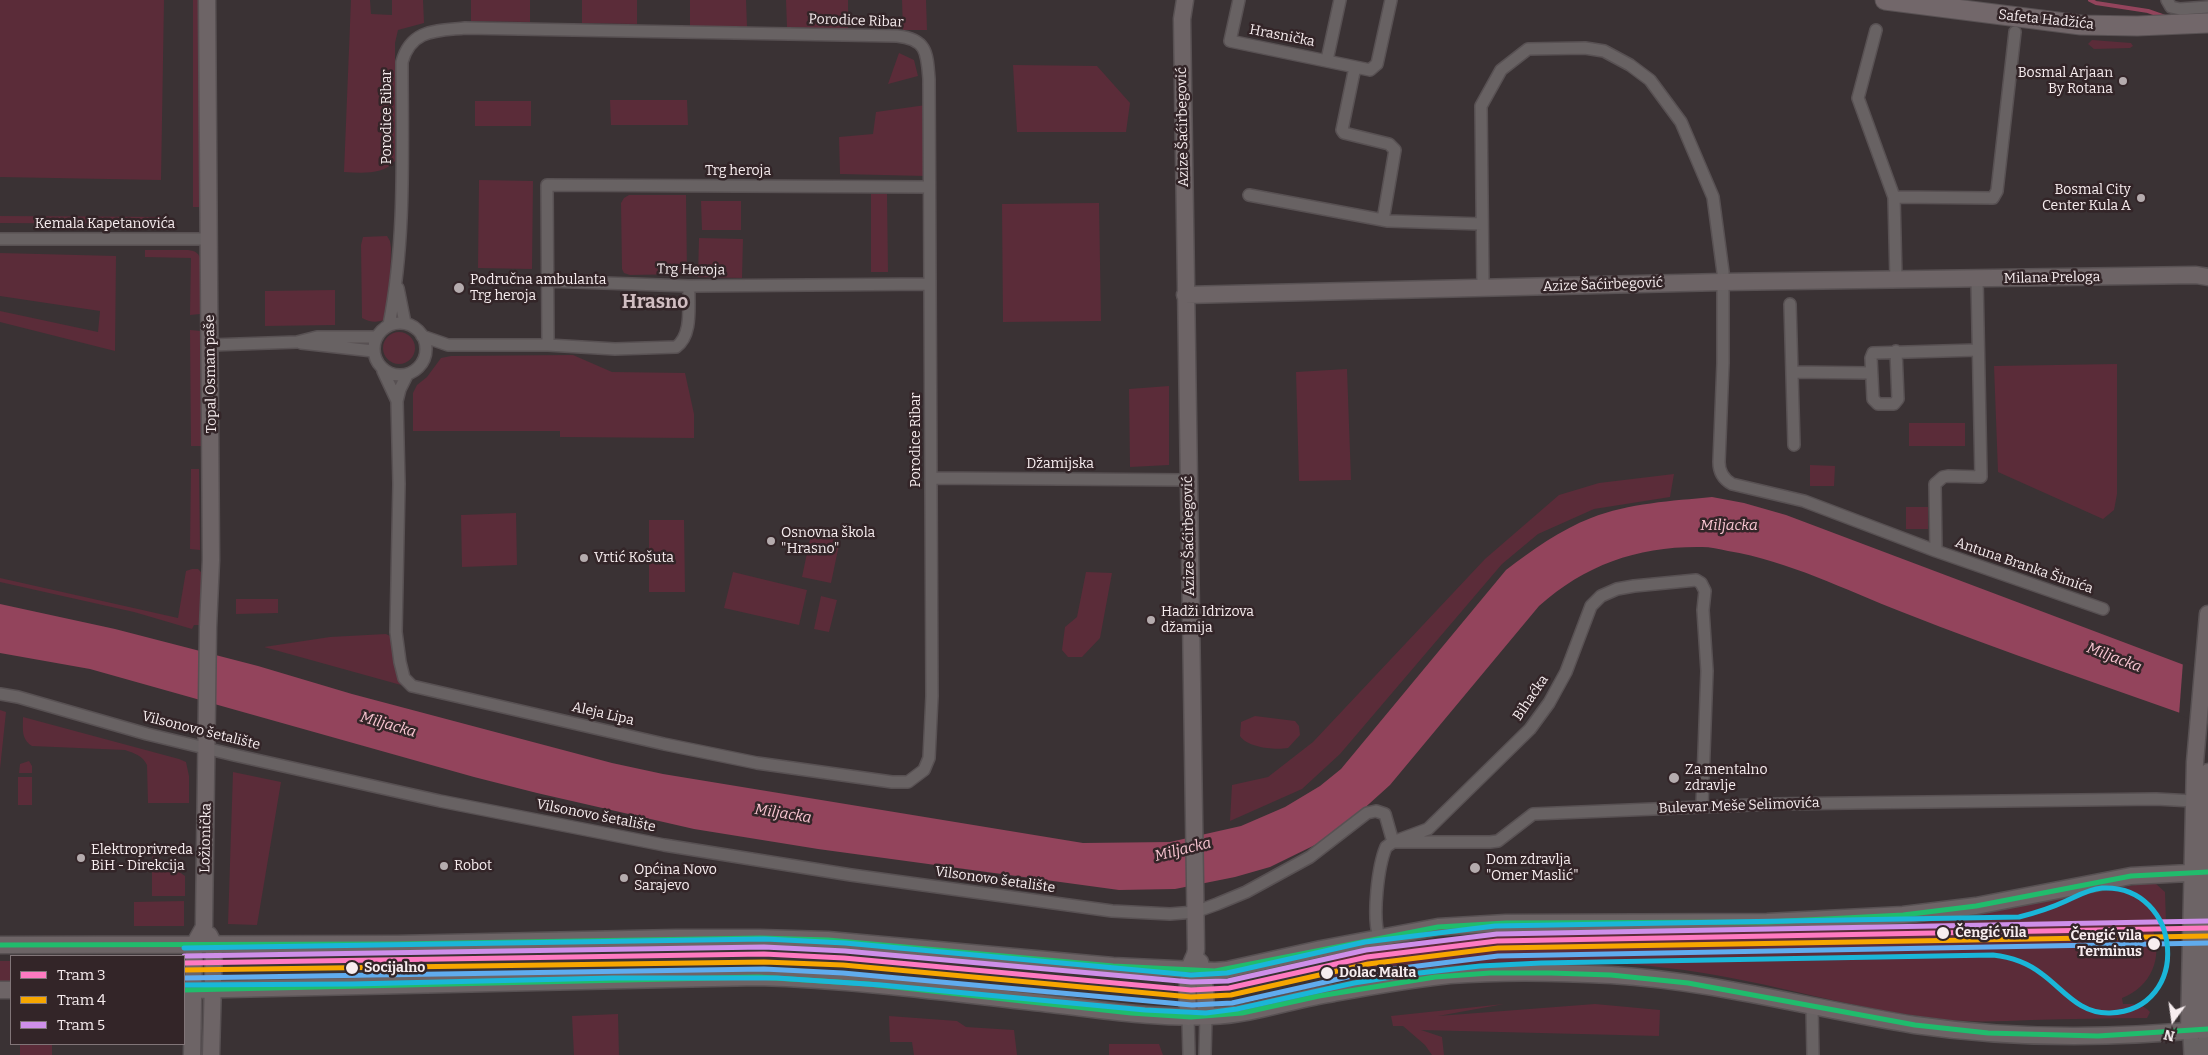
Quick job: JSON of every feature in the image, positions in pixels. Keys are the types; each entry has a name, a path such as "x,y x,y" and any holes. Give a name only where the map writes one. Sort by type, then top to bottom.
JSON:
{"main road":[{"name":"Topal Osman paše","path":"206,748 211,552 211,344 207,0"},
{"name":"Azize Šaćirbegović","path":"1179,0 1182,19 1196,967 1206,1016"},
{"name":"Azize Šaćirbegović","path":"1182,19 1185,0"},
{"name":"Safeta Hadžića","path":"1885,0 2081,25 2127,27 2208,23"},
{"name":"Milana Preloga","path":"1722,282 2196,275 2208,277"},
{"name":"Azize Šaćirbegović","path":"1185,295 1722,282"},
{"path":"2201,872 2193,801 2203,652 2208,614"},
{"name":"Ložionička","path":"206,748 204,927 214,945"},
{"path":"189,990 677,978 826,979 897,985 1113,1011 1188,1017 1236,1013 1326,994 1417,979 1486,973 1566,973 1651,978 1725,989 1915,1025 1991,1034 2136,1035 2200,1030 2201,872 2208,772"},
{"path":"0,945 214,945 770,938 828,940 1113,966 1196,967 1228,970 1379,937 1438,927 1472,924 1766,922 1903,915 1976,906 2131,876 2201,872"},
{"name":"Ložionička","path":"194,944 204,927"},
{"path":"192,1055 189,990 194,944"},
{"path":"211,1055 214,945"},
{"name":"Azize Šaćirbegović","path":"1188,1017 1187,990 1196,967"}],"street":[{"name":"Hrasnička","path":"1239,0 1230,42 1328,60 1370,70 1377,64 1391,0"},
{"name":"Hrasnička","path":"1328,60 1340,0"},
{"path":"2167,0 2170,7 2208,7"},
{"name":"Porodice Ribar","path":"389,325 397,279 402,185 402,62 404,52 414,39 424,34 465,28 911,37 920,42 928,56 932,696 929,758 924,770 916,776"},
{"path":"1876,30 1858,91 1859,105 1894,198 1896,279"},
{"path":"1894,198 1993,198 1997,191 2015,32"},
{"path":"1483,288 1481,106 1501,70 1528,49 1585,48 1604,50 1630,65 1650,80 1681,122 1713,197 1722,282"},
{"path":"1355,67 1342,130 1344,133 1389,144 1395,150 1383,220"},
{"name":"Trg heroja","path":"547,281 547,185 929,187"},
{"path":"1249,195 1383,220 1482,224"},
{"name":"Kemala Kapetanovića","path":"0,239 209,240"},
{"name":"Porodice Ribar","path":"397,279 405,323"},
{"name":"Antuna Branka Šimića","path":"1936,551 1935,484 1943,477 1948,476 1981,477 1977,279"},
{"path":"547,281 548,345"},
{"name":"Trg Heroja","path":"547,281 690,286 930,284"},
{"name":"Antuna Branka Šimića","path":"1722,282 1723,363 1719,462 1722,476 1732,484 1804,501 1936,551 2104,609"},
{"path":"426,352 448,345 548,345 615,349 676,347 683,342 687,332 690,286"},
{"path":"1790,304 1794,445"},
{"path":"397,401 400,389 407,375 418,368 426,352 422,336 417,329 405,323 389,325 376,337 373,351 377,364 383,370 393,375 407,375"},
{"path":"422,336 448,345"},
{"path":"297,342 316,338 376,337"},
{"path":"211,344 297,342 373,351"},
{"path":"1896,351 1896,402 1878,404 1875,402 1871,373 1873,353 1896,351 1978,350"},
{"path":"383,370 397,401"},
{"path":"1792,372 1871,373"},
{"name":"Aleja Lipa","path":"397,401 399,484 396,632 404,678 412,686 664,744 758,763 892,782 908,782 916,776"},
{"name":"Džamijska","path":"931,478 1188,480"},
{"name":"Bihaćka","path":"1393,842 1428,829 1530,729 1549,703 1566,672 1591,606 1601,596 1617,589 1634,586 1696,580 1702,583 1706,591 1703,610 1707,671 1702,806"},
{"name":"Vilsonovo šetalište","path":"0,694 206,748 369,785 664,845 851,875 1112,911 1170,914 1195,912"},
{"name":"Bulevar Meše Selimovića","path":"1393,842 1498,841 1533,814 1702,806 2163,799 2193,801"},
{"path":"1195,912 1246,892 1310,857 1367,813 1376,811 1385,814 1393,842 1386,847 1384,853 1377,897 1377,930 1379,937"},
{"path":"1812,1006 1813,1055"},
{"path":"1206,1016 1206,1055"},
{"path":"1188,1017 1189,1055"},
{"path":"2190,1055 2200,1030"},
{"path":"2200,1030 2200,1055"},
{"path":"2200,1030 2205,1055"}],"shaded area":[{"path":"0,0 164,0 161,180 0,177"},
{"path":"193,0 205,0 203,207 193,207"},
{"path":"351,0 370,0 371,14 392,15 392,0 423,0 424,23 398,30 395,43 395,161 384,169 372,172 344,172"},
{"path":"471,0 530,0 530,22 471,21"},
{"path":"582,0 637,0 637,24 582,23"},
{"path":"690,0 746,0 747,27 690,26"},
{"path":"786,0 848,0 848,29 787,27"},
{"path":"902,0 926,0 927,30 903,30"},
{"path":"2092,40 2131,43 2133,46 2130,48 2094,49 2088,44"},
{"path":"899,53 914,60 918,76 888,84"},
{"path":"1013,65 1097,66 1130,103 1126,132 1017,132"},
{"path":"610,100 687,100 688,125 611,125"},
{"path":"475,101 531,101 531,126 475,126"},
{"path":"926,105 926,176 840,174 839,137 873,134 876,112"},
{"path":"479,180 533,181 532,269 478,268"},
{"path":"871,194 887,194 888,272 871,272"},
{"path":"629,195 686,195 687,274 630,275 624,273 622,269 621,203"},
{"path":"701,201 741,201 741,230 702,230"},
{"path":"1099,203 1101,321 1003,322 1002,204"},
{"path":"0,216 167,217 167,224 0,223"},
{"path":"387,236 391,248 389,317 376,322 369,321 362,318 361,245 363,237"},
{"path":"699,238 743,239 742,278 698,277"},
{"path":"145,250 188,250 198,254 201,261 200,314 190,315 191,258 145,257"},
{"path":"0,253 116,256 115,351 0,322 0,311 98,332 100,311 0,296"},
{"path":"335,290 335,325 265,326 265,291"},
{"path":"190,330 201,331 202,446 191,446"},
{"path":"399,332 405,333 410,337 414,342 414,354 410,359 405,363 399,364 393,363 388,359 384,354 383,348 384,342 388,337 393,333"},
{"path":"573,355 612,372 685,373 694,414 694,438 560,437 560,431 413,431 413,393 417,385 427,377 441,358 451,356"},
{"path":"2117,364 2117,494 2114,510 2103,519 1998,472 1994,366"},
{"path":"1347,369 1351,480 1299,481 1296,372"},
{"path":"1169,386 1169,465 1130,467 1129,389"},
{"path":"1909,423 1965,423 1965,446 1909,446"},
{"path":"1810,465 1835,466 1834,486 1810,486"},
{"path":"191,469 199,469 200,550 190,549"},
{"path":"1674,474 1670,497 1594,509 1538,534 1502,564 1340,754 1302,789 1230,821 1232,785 1268,777 1313,742 1485,559 1559,495 1599,483"},
{"path":"1906,507 1928,507 1928,529 1906,529"},
{"path":"516,513 517,565 462,567 461,515"},
{"path":"649,520 684,520 685,592 649,592"},
{"path":"811,534 840,540 831,583 802,577"},
{"path":"198,569 203,574 204,625 194,625 192,629 134,612 0,582 0,578 178,618 186,571"},
{"path":"733,572 807,590 799,625 724,608"},
{"path":"1086,572 1112,573 1100,638 1082,657 1068,657 1062,650 1065,627 1077,617"},
{"path":"821,596 837,600 829,632 814,629"},
{"path":"236,599 278,599 278,613 236,614"},
{"path":"386,634 392,637 396,672 401,685 264,647 330,637"},
{"path":"0,710 6,712 0,769"},
{"path":"1255,716 1295,721 1299,726 1300,735 1288,748 1276,749 1255,746 1240,736 1241,722"},
{"path":"23,717 186,762 189,776 189,803 148,803 147,765 141,757 128,751 32,746 24,737"},
{"path":"29,761 32,766 32,773 19,773 20,764"},
{"path":"233,772 281,782 257,925 228,924"},
{"path":"18,777 32,777 32,805 18,805"},
{"path":"152,853 185,876 185,896 152,896"},
{"path":"2146,883 2155,883 2165,892 2166,923 2152,928 2156,950 2152,970 2147,979 2132,993 2122,998 2123,1004 2137,1005 2147,1009 2150,1012 2147,1018 1953,1020 1910,1015 1845,1003 1716,975 1640,965 1597,962 1553,961 1466,964 1336,982 1332,959 1428,939 1486,934 1808,929 1922,923"},
{"path":"184,901 184,926 134,926 134,902"},
{"path":"0,961 10,961 10,985 0,985"},
{"path":"1504,1004 1438,1016 1595,1004 1660,1010 1659,1036 1421,1030 1442,1037 1444,1055 1432,1055 1425,1045 1403,1026 1393,1026 1391,1016"},
{"path":"618,1014 619,1055 574,1055 572,1016"},
{"path":"889,1016 957,1021 966,1027 1014,1030 1017,1055 914,1055 912,1042 890,1042"},
{"path":"1109,1044 1159,1044 1163,1055 1109,1055"},
{"path":"20,1045 52,1045 52,1055 20,1055"}],"water":[{"name":"Miljacka","path":"1712,497 1744,503 1786,515 2208,674 2208,723 1978,641 1773,562 1708,547 1657,550 1615,560 1595,569 1575,579 1539,606 1390,785 1339,831 1270,867 1235,877 1175,889 1119,890 818,849 694,829 474,777 90,669 0,653 0,604 115,629 258,666 352,694 612,763 663,774 1083,843 1170,842 1241,826 1285,807 1320,786 1341,769 1506,570 1547,541 1568,528 1620,509 1651,503"}],"pier":[{"path":"2183,662 2208,671 2208,725 2179,715"}],"waterway":[{"path":"2090,0 2096,3 2148,11 2165,17"}],"tram line":[{"name":"5","path":"185,956 764,947 845,951 1191,982 1228,981 1366,950 1497,934 2208,921"},
{"name":"3","path":"185,963 764,954 844,958 1191,990 1229,988 1367,957 1497,941 2208,928"},
{"name":"4","path":"185,970 764,962 843,965 1191,997 1231,995 1368,964 1498,948 2208,936"}],"transit line":[{"path":"0,945 397,944 760,938 828,940 1113,966 1215,971 1438,927 1506,923 1767,922 1903,915 1976,906 2131,876 2208,872"},
{"path":"184,948 765,939 845,943 1191,975 1227,973 1365,942 1495,926 2019,917 2060,904 2088,891 2102,888 2129,892 2149,905 2162,925 2168,948 2165,971 2155,992 2137,1007 2110,1013 2089,1010 2073,1000 2037,970 2013,959 1993,955 1541,963 1480,966 1354,983 1237,1009 1206,1013 1145,1010 881,985 777,978 613,978 352,984 185,985"},
{"path":"185,978 764,969 843,973 1192,1005 1232,1003 1370,972 1498,956 2208,943"},
{"path":"185,990 758,977 868,984 1131,1013 1191,1017 1242,1013 1319,996 1435,977 1490,973 1551,973 1611,975 1688,983 1915,1025 1988,1033 2098,1036 2208,1029"}],"place":[{"name":"Bosmal Arjaan By Rotana","path":"2123,81"},
{"name":"Bosmal City Center Kula A","path":"2141,198"},
{"name":"Područna ambulanta Trg heroja","path":"459,288"},
{"name":"Osnovna škola \"Hrasno\"","path":"771,541"},
{"name":"Vrtić Košuta","path":"584,558"},
{"name":"Hadži Idrizova džamija","path":"1151,620"},
{"name":"Za mentalno zdravlje","path":"1674,778"},
{"name":"Elektroprivreda BiH - Direkcija","path":"81,858"},
{"name":"Robot","path":"444,866"},
{"name":"Dom zdravlja \"Omer Maslić\"","path":"1475,868"},
{"name":"Općina Novo Sarajevo","path":"624,878"},
{"name":"Čengić vila","path":"1943,933"},
{"name":"Čengić vila Terminus","path":"2154,944"},
{"name":"Socijalno","path":"352,968"},
{"name":"Dolac Malta","path":"1327,973"}],"district":[{"name":"Hrasno","path":"655,303"}]}
